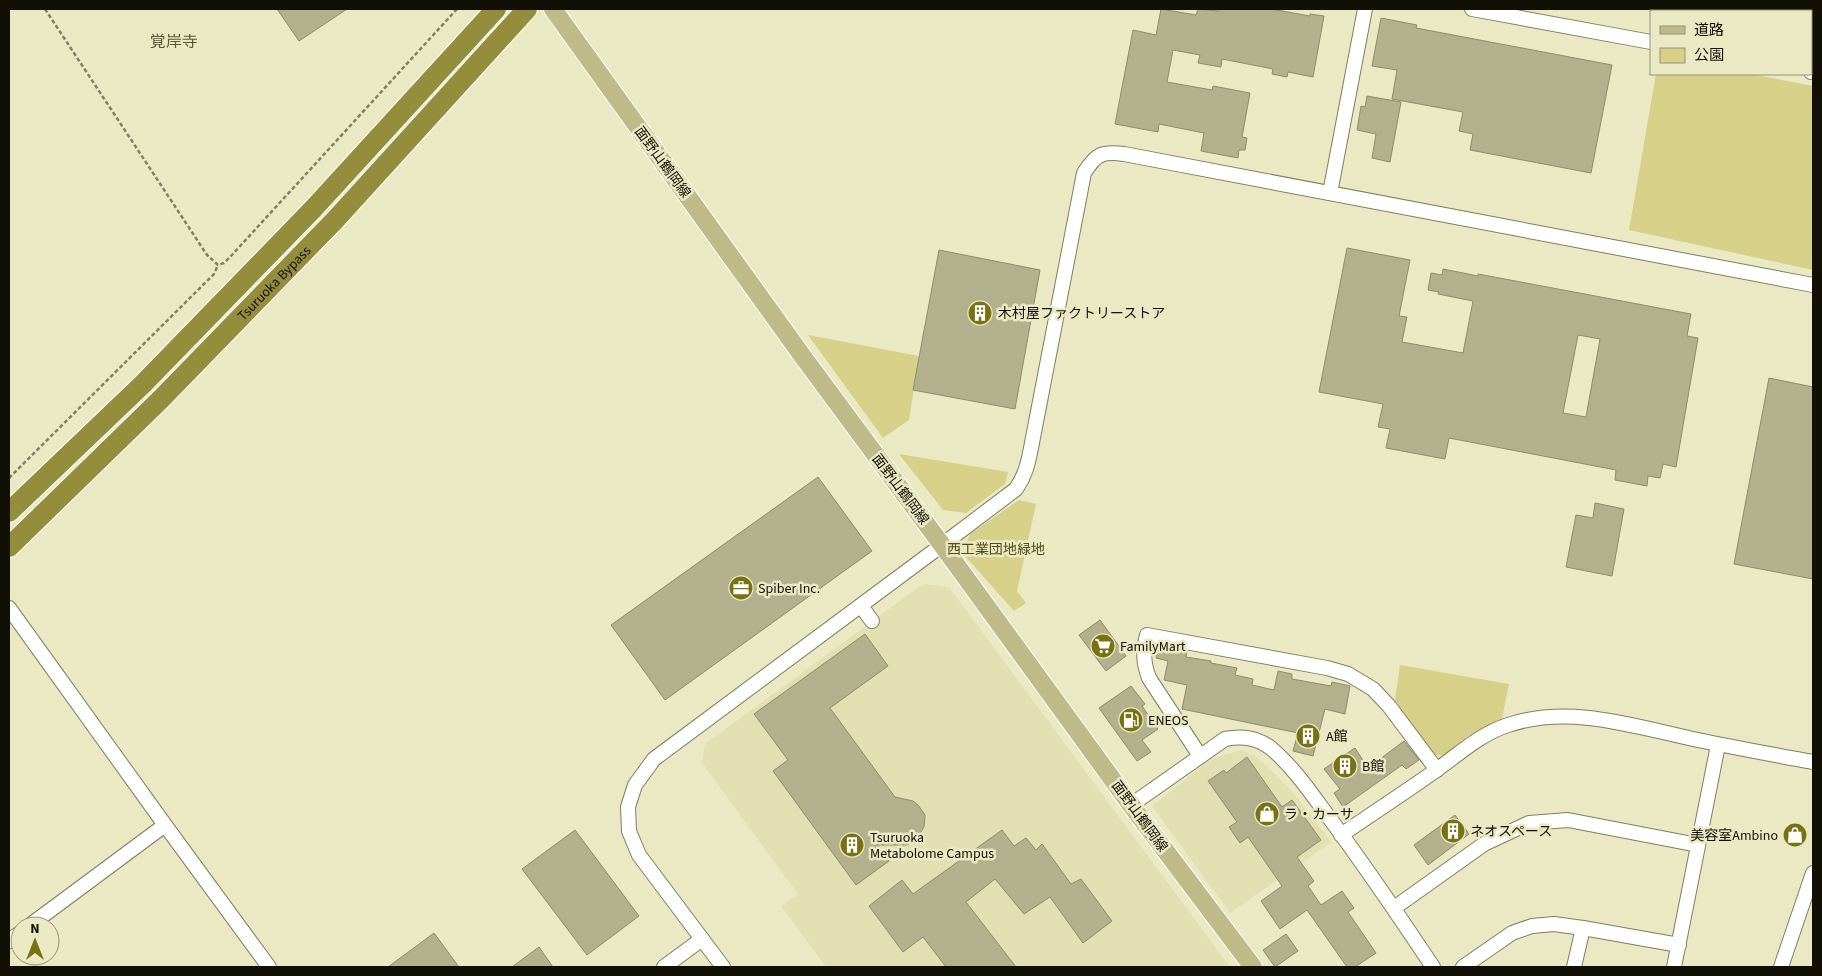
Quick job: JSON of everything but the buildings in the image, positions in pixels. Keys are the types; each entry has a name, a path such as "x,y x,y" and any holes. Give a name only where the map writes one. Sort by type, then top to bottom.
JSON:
{"highway":[{"name":"Tsuruoka Bypass","path":"9,512 143,384 307,215 496,9"},
{"name":"Tsuruoka Bypass","path":"9,547 161,399 323,233 528,9"}],"main road":[{"name":"面野山鶴岡線","path":"553,9 807,362 1252,967"}],"street":[{"path":"1330,193 1365,9"},
{"path":"1472,9 1650,42"},
{"path":"723,967 639,855 629,831 628,807 635,784 654,759 1016,489 1026,473 1084,172 1092,160 1102,154 1124,154 1813,284"},
{"path":"860,606 872,621"},
{"path":"9,608 164,825 269,967"},
{"path":"1200,756 1149,678 1144,664 1144,649 1147,635 1327,668 1348,674 1373,689 1389,706 1437,770"},
{"path":"1342,835 1437,770 1473,742 1507,725 1535,718 1558,716 1587,717 1813,762"},
{"path":"1131,805 1225,739 1240,736 1257,740 1271,748 1300,779 1394,908 1433,967"},
{"path":"1674,967 1718,744"},
{"path":"1394,908 1484,844 1529,823 1568,820 1698,845"},
{"path":"42,916 164,825"},
{"path":"1781,967 1813,873"},
{"path":"1463,967 1512,934 1532,926 1554,924 1679,945"},
{"path":"1574,967 1584,928"},
{"path":"664,967 702,939"}],"path":[{"path":"45,9 207,255 218,265"},
{"path":"9,478 214,274 218,265 224,263 231,256 457,9"}],"shaded area":[{"path":"923,584 949,587 1230,967 826,967 781,906 798,894 702,763 705,744"},
{"path":"1242,750 1256,756 1292,791 1331,842 1230,913 1152,806 1207,762"}],"green space":[{"path":"1656,75 1756,75 1813,86 1813,270 1629,230"},
{"path":"808,335 919,356 909,420 883,438"},
{"path":"899,454 1008,472 1005,484 966,513 943,510"},
{"name":"西工業団地緑地","path":"1019,500 1036,504 1017,591 1026,603 1014,611 965,556 965,546 970,534"},
{"path":"1400,665 1509,684 1502,719 1468,736 1445,756 1432,754 1395,700"}],"place":[{"name":"木村屋ファクトリーストア","path":"980,313"},
{"name":"Spiber Inc.","path":"741,588"},
{"name":"FamilyMart","path":"1103,646"},
{"name":"ENEOS","path":"1131,720"},
{"name":"A館","path":"1308,736"},
{"name":"B館","path":"1345,766"},
{"name":"ラ・カーサ","path":"1267,814"},
{"name":"ネオスペース","path":"1453,831"},
{"name":"美容室Ambino","path":"1795,835"},
{"name":"Tsuruoka Metabolome Campus","path":"852,845"}],"district":[{"name":"覚岸寺","path":"174,41"}]}
